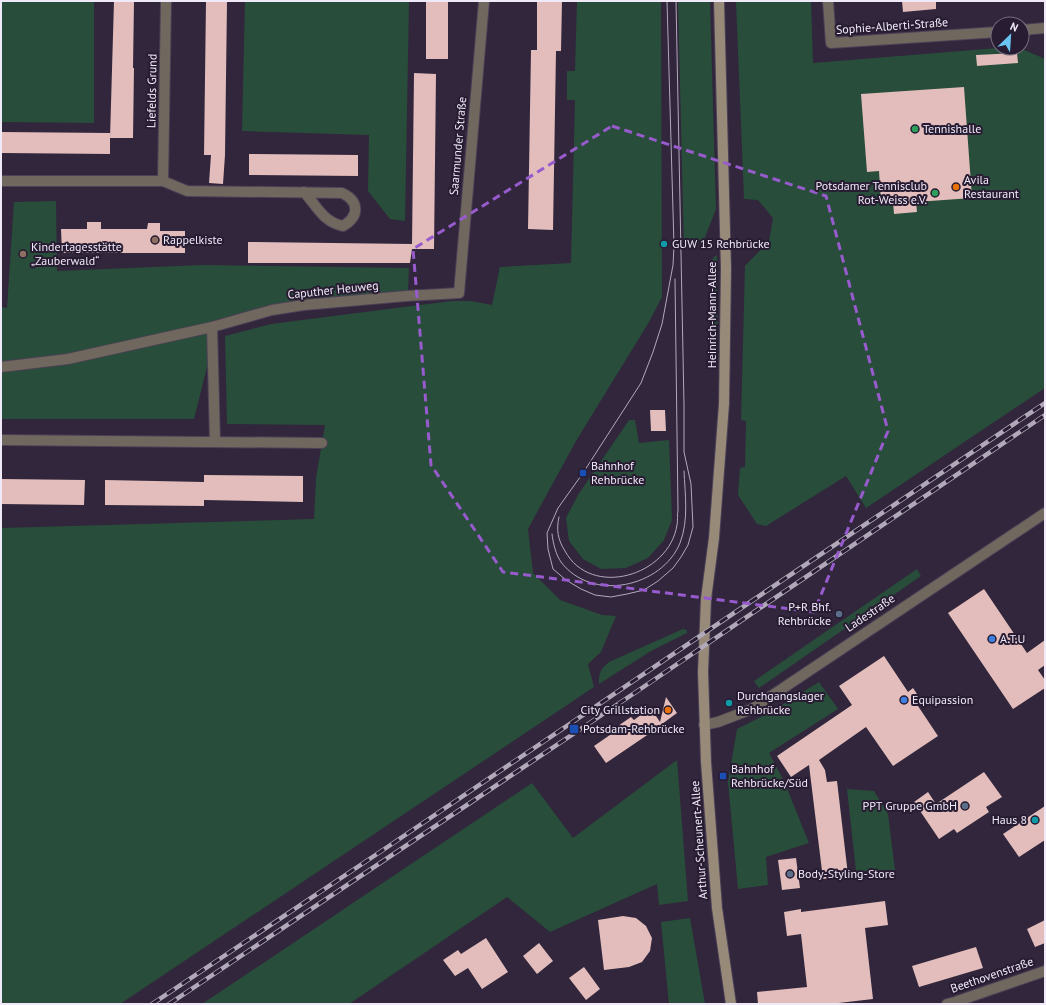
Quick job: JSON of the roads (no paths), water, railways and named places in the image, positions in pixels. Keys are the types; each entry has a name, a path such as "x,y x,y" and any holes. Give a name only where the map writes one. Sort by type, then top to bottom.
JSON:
{"main road":[{"name":"Heinrich-Mann-Allee","path":"703,672 708,580 714,538 724,404 726,269 719,1"},
{"name":"Arthur-Scheunert-Allee","path":"703,672 704,725 717,908 731,1004"}],"street":[{"name":"Liefelds Grund","path":"163,180 166,1"},
{"name":"Saarmunder Straße","path":"459,293 484,1"},
{"name":"Sophie-Alberti-Straße","path":"828,1 831,43 990,33"},
{"path":"1030,29 1045,28"},
{"path":"1,181 163,180 188,191 304,192 342,193 350,197 355,204 355,212 350,222 343,226 334,224 325,218 304,192"},
{"name":"Caputher Heuweg","path":"1,366 68,359 212,327 272,310 304,305 459,293"},
{"path":"212,327 215,442"},
{"path":"1,440 322,443"},
{"name":"Ladestraße","path":"704,725 718,722 752,709 1045,512"},
{"name":"Beethovenstraße","path":"953,1003 1045,971"}],"tram line":[{"path":"667,1 674,246 673,265 662,324 641,383 583,473 558,508 547,533 548,549 553,569 566,580 581,589 595,595 611,597 644,590 658,581 673,568 681,557 688,545 693,527 691,484 684,452 676,1"},
{"path":"559,517 559,539 565,551 577,566 592,574 610,577 628,575 645,568 660,557 671,543 677,525 678,510 675,279"},
{"path":"552,534 555,549 561,562 574,575 590,583 608,586 625,584 643,579 658,570 671,558 680,543 685,525 686,498 684,471"}],"railway":[{"path":"152,1004 383,850 1045,403"},
{"path":"169,1004 636,692 1045,415"}],"place":[{"name":"Tennishalle","path":"915,129"},
{"name":"Avila Restaurant","path":"956,187"},
{"name":"Potsdamer Tennisclub Rot-Weiss e.V.","path":"935,193"},
{"name":"Rappelkiste","path":"155,240"},
{"name":"GUW 15 Rehbrücke","path":"664,244"},
{"name":"Kindertagesstätte „Zauberwald“","path":"23,254"},
{"name":"Bahnhof Rehbrücke","path":"583,473"},
{"name":"P+R Bhf. Rehbrücke","path":"839,614"},
{"name":"A.T.U","path":"992,639"},
{"name":"Equipassion","path":"904,700"},
{"name":"Durchgangslager Rehbrücke","path":"729,703"},
{"name":"City Grillstation","path":"668,710"},
{"name":"Potsdam-Rehbrücke","path":"574,729"},
{"name":"Bahnhof Rehbrücke/Süd","path":"723,776"},
{"name":"PPT Gruppe GmbH","path":"965,806"},
{"name":"Haus 8","path":"1035,820"},
{"name":"Body-Styling-Store","path":"790,874"}]}
